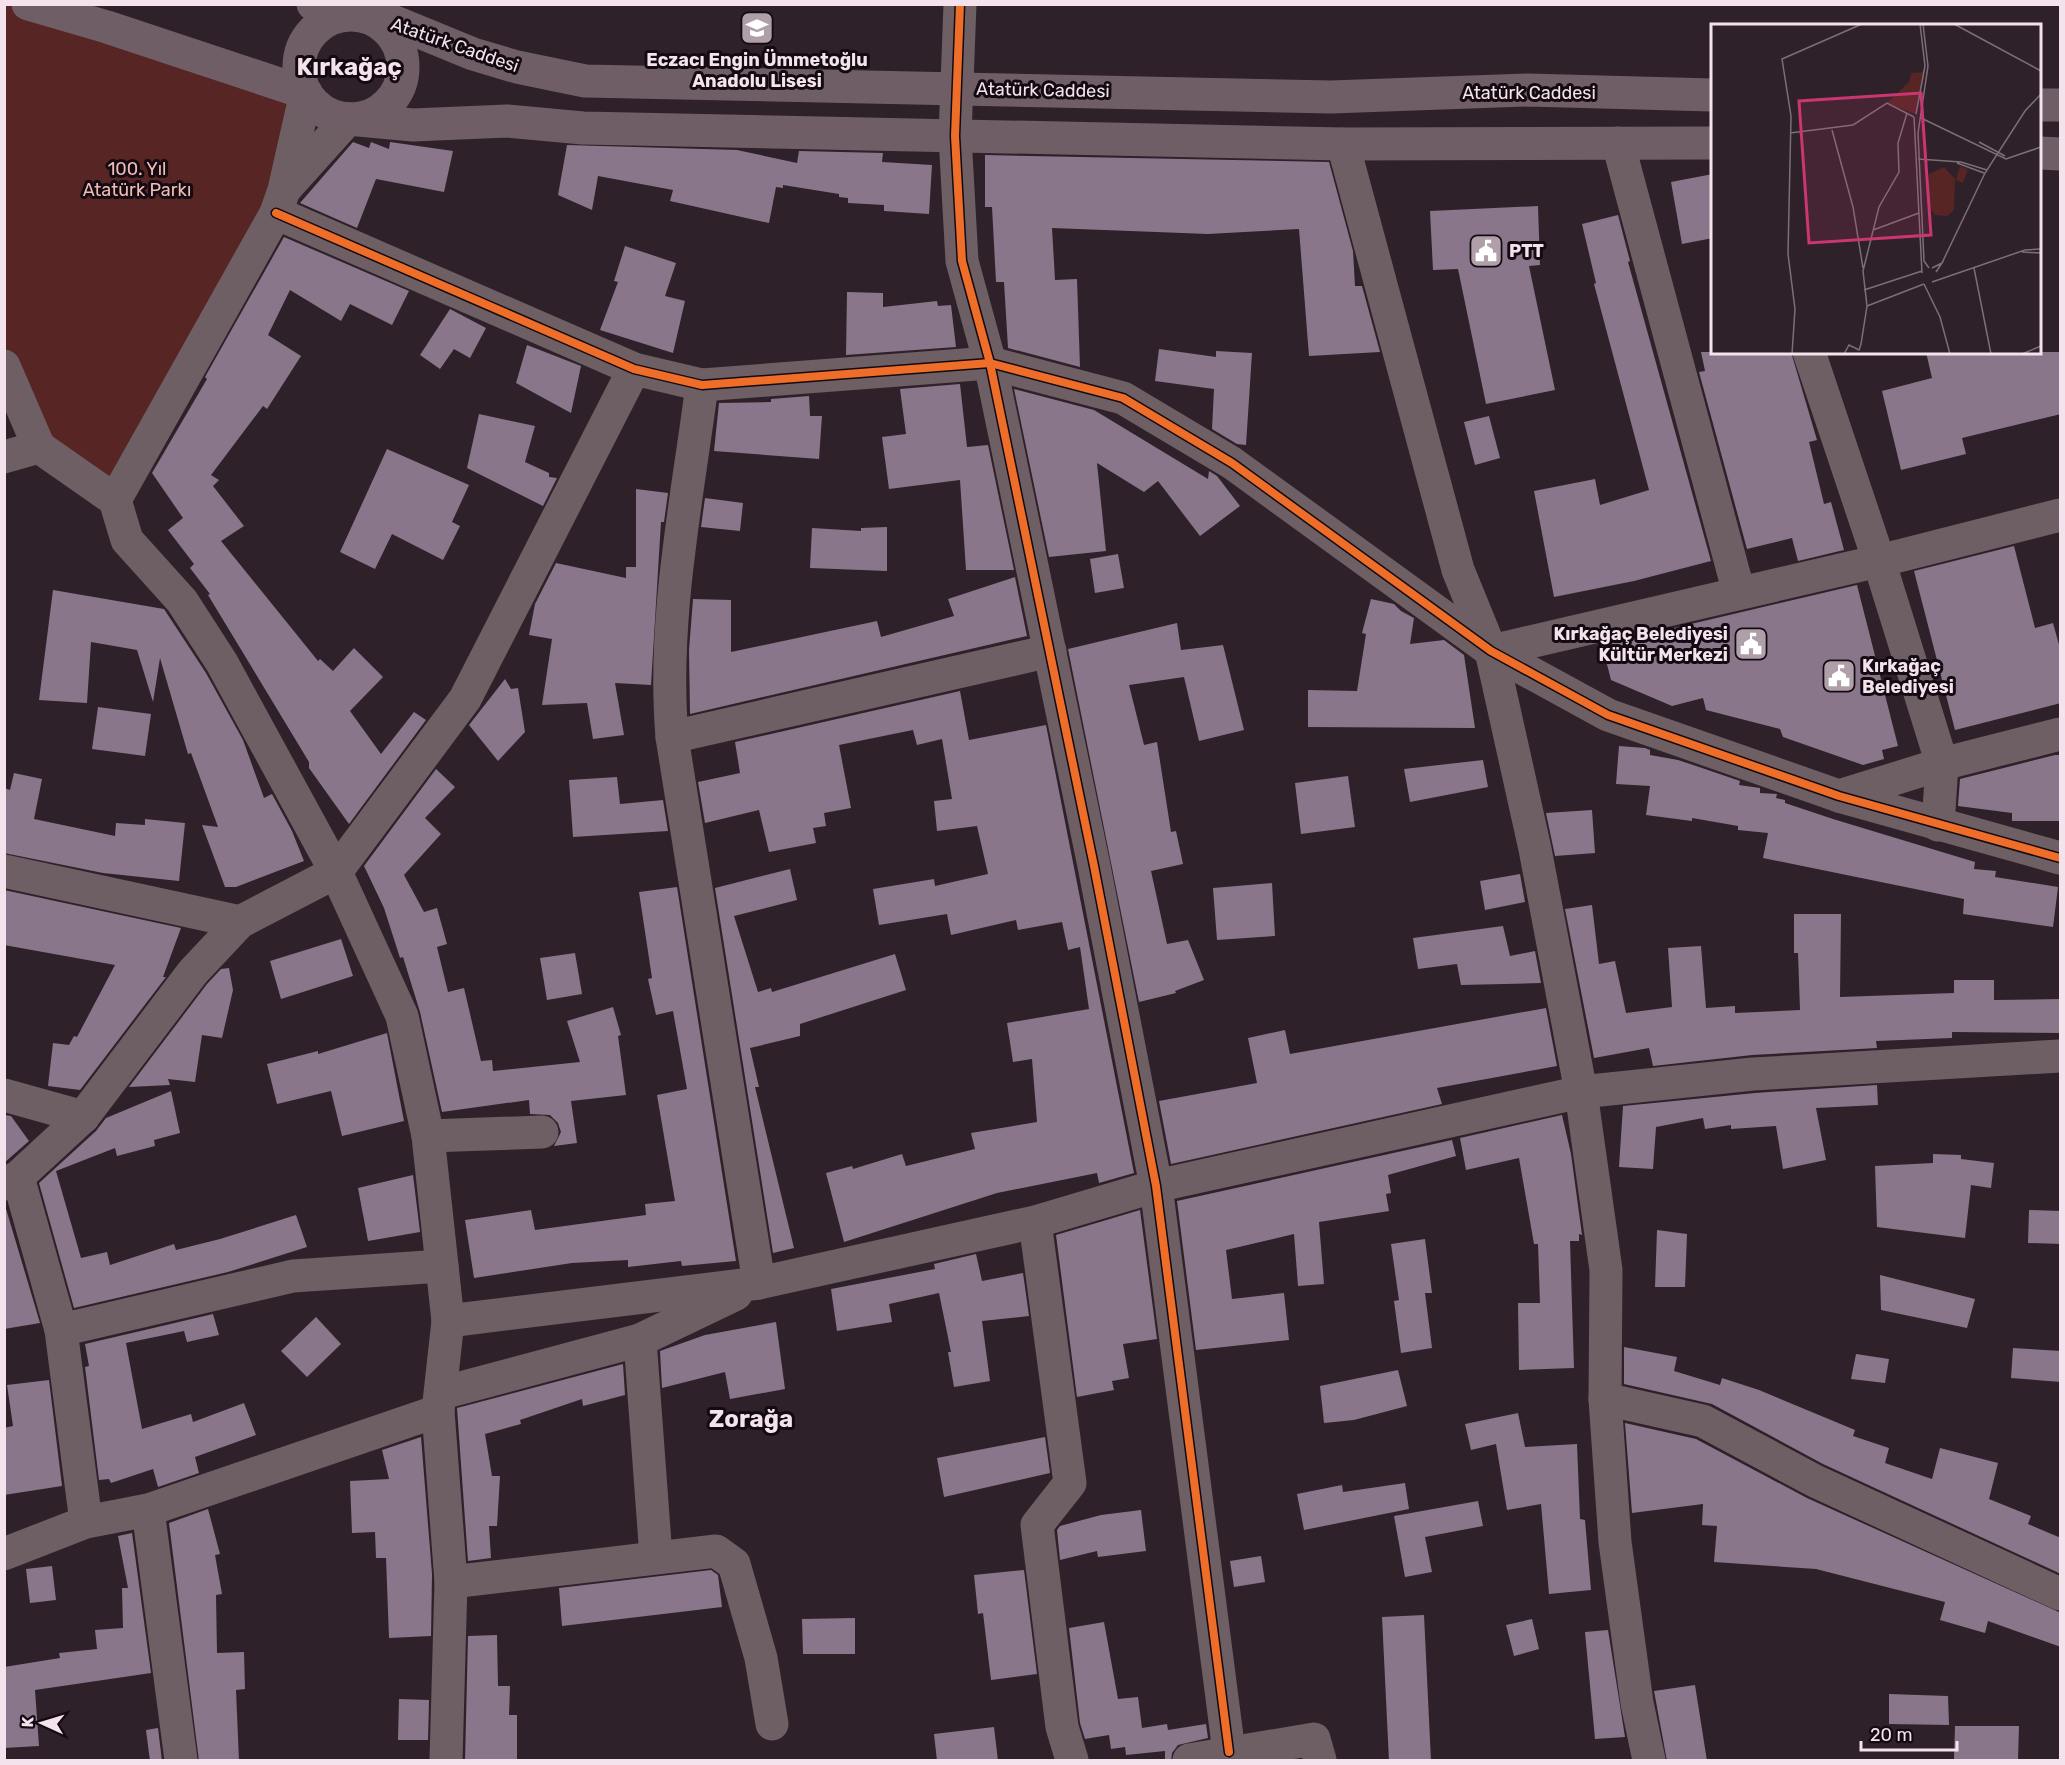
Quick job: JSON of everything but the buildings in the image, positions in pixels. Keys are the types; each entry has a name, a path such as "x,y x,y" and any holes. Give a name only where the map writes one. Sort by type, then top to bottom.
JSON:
{"main road":[{"path":"28,4 106,27 306,93"},
{"name":"Atatürk Caddesi","path":"313,4 359,8 473,54 518,67 585,81 1331,97 1528,90 1711,95"},
{"path":"348,119 365,117 380,110 393,98 401,83 404,66 400,49 393,35 359,8 330,18 316,28 305,42 299,59 300,76 306,93 317,106 332,115 348,119 413,125 507,121 584,128 1343,144 1711,143"},
{"path":"2041,105 2061,105"},
{"path":"2041,153 2061,154"}],"street":[{"path":"960,4 955,88 955,136 962,261 990,363 1050,651 1156,1186 1229,1752"},
{"path":"280,202 306,93"},
{"path":"114,500 280,202 348,119"},
{"path":"1618,143 1739,593"},
{"path":"1343,144 1458,570 1491,651 1535,849 1581,1092 1606,1270 1605,1399 1614,1542 1637,1703 1649,1761"},
{"path":"280,202 634,369 702,385 990,363 1123,398 1232,463 1491,651 1608,715 1839,796 2061,858"},
{"path":"1810,354 1879,561 1942,764 1938,825"},
{"path":"4,366 39,447 114,500 127,540 182,602 222,663 336,872 402,1016 428,1136 448,1321 440,1402 452,1582 446,1761"},
{"path":"86,1522 61,1330 11,1180 82,1117 193,972 240,922 336,872 465,699 634,369"},
{"path":"702,385 675,593 668,686 672,737 759,1283"},
{"path":"4,457 39,447"},
{"path":"1491,651 1879,561 2061,515"},
{"path":"672,737 1050,651"},
{"path":"1839,796 1942,764 2061,734"},
{"path":"4,871 240,922"},
{"path":"448,1321 759,1283 1035,1222 1156,1186 1581,1092 1753,1074 2061,1056"},
{"path":"4,1095 82,1117"},
{"path":"428,1136 542,1132"},
{"path":"1035,1222 1070,1483 1038,1525 1062,1727 1072,1761"},
{"path":"61,1330 293,1276 442,1266"},
{"path":"4,1554 86,1522 148,1510 440,1402 640,1340 759,1283"},
{"path":"640,1340 656,1557"},
{"path":"1605,1399 1703,1421 1815,1482 2060,1593"},
{"path":"148,1510 181,1761"},
{"path":"452,1582 716,1551 734,1564 761,1658 772,1724"},
{"path":"1189,1761 1229,1752 1314,1739 1320,1761"}],"green space":[{"name":"100. Yıl Atatürk Parkı","path":"4,5 19,5 303,94 282,189 114,496 42,446 5,359"}],"cycle path":[{"path":"960,4 955,136 962,261 990,363 1094,866 1156,1186 1229,1752"},
{"path":"276,213 634,369 702,385 990,363 1123,398 1232,463 1491,651 1608,715 1839,796 2060,858"}],"place":[{"name":"Eczacı Engin Ümmetoğlu Anadolu Lisesi","path":"757,28"},
{"name":"PTT","path":"1486,251"},
{"name":"Kırkağaç Belediyesi Kültür Merkezi","path":"1751,644"},
{"name":"Kırkağaç Belediyesi","path":"1839,676"}],"district":[{"name":"Kırkağaç","path":"349,67"},
{"name":"Zorağa","path":"751,1419"}]}
